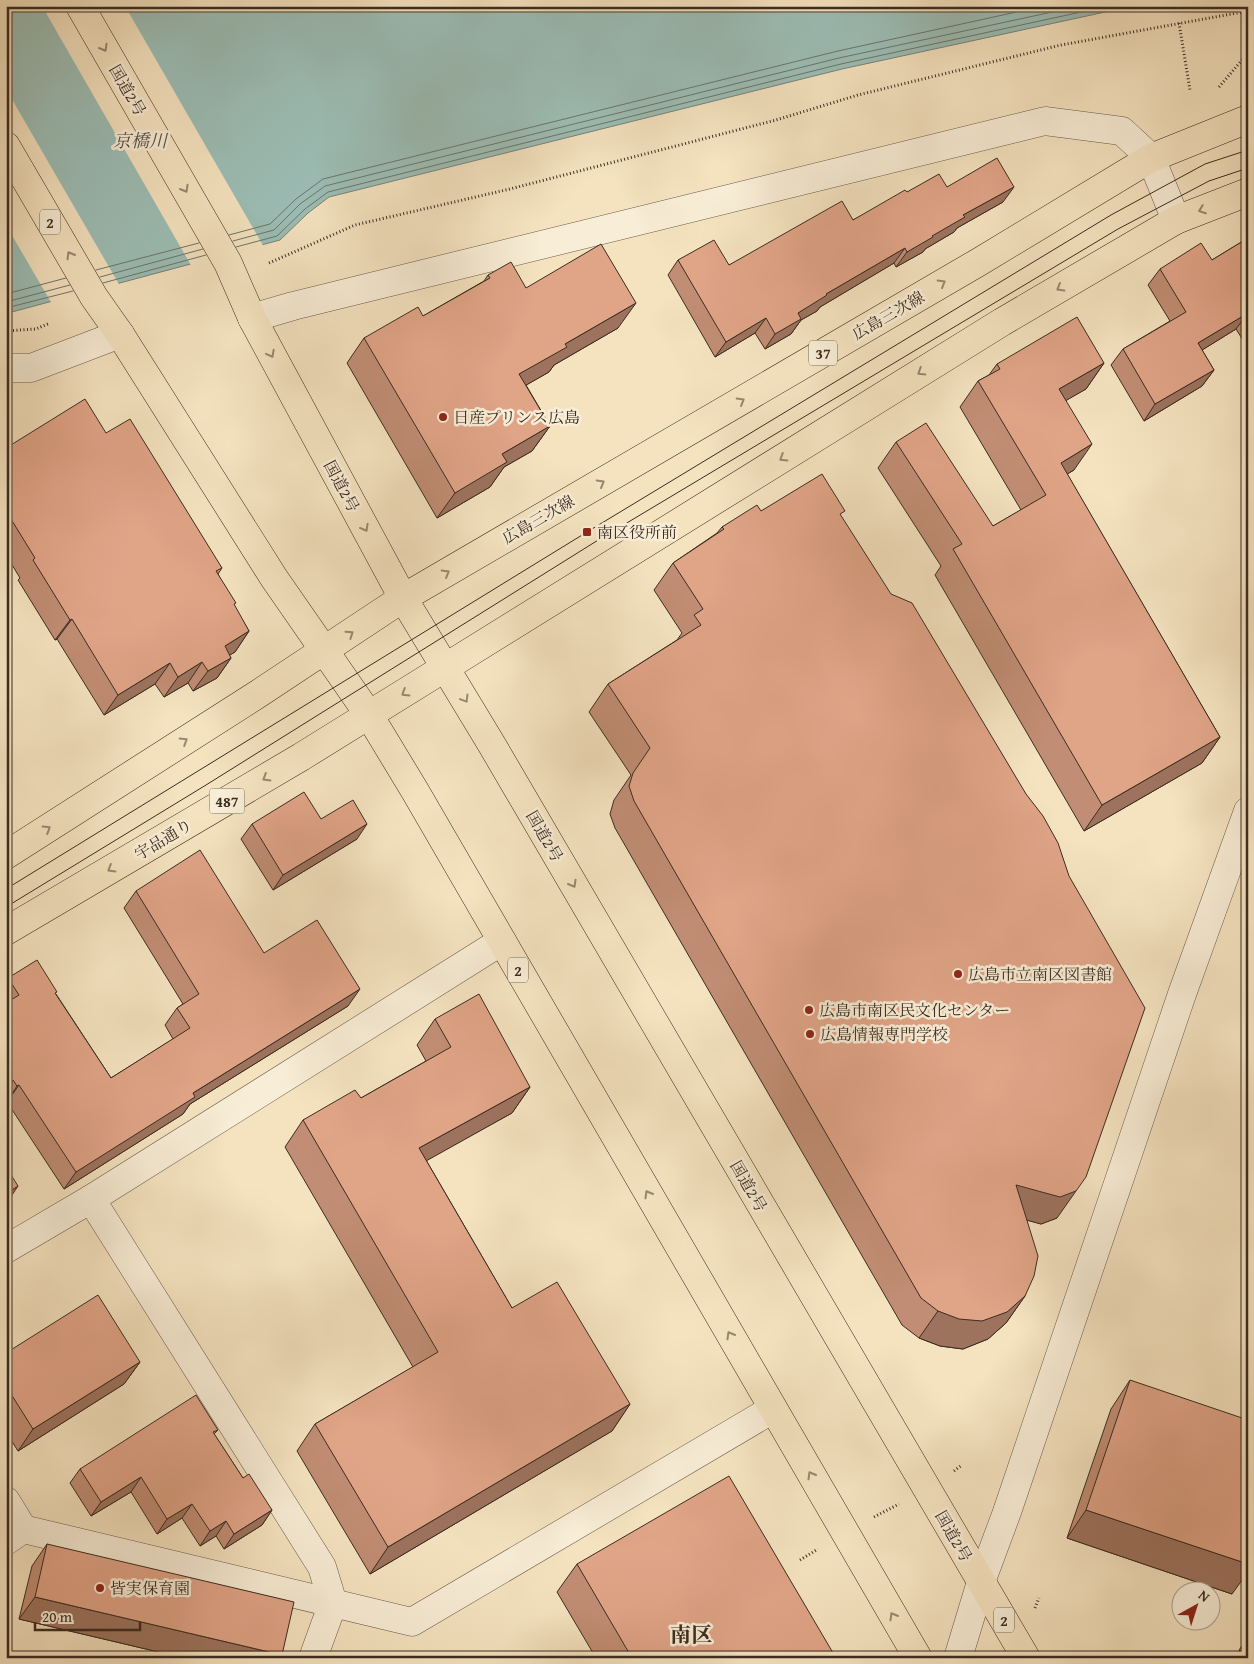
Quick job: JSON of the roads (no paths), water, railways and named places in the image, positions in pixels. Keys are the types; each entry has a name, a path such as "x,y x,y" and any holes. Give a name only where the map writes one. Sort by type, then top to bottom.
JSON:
{"main road":[{"name":"国道2号","path":"80,6 228,263 252,318 404,598 1026,1658"},
{"name":"広島三次線","path":"404,598 979,262 1151,158 1248,119"},
{"name":"2","path":"6,146 94,297 120,334 274,578 369,715 918,1658"},
{"path":"446,667 1002,322 1176,220 1248,192"},
{"path":"6,855 404,598"},
{"name":"宇品通り","path":"6,931 369,715 446,667"}],"street":[{"path":"252,318 293,306 1045,121 1122,131 1151,158 1176,220"},
{"path":"6,368 31,368 120,334"},
{"path":"958,1658 981,1582 1007,1512 1182,994 1248,811"},
{"path":"6,1249 91,1199 502,941"},
{"path":"91,1199 322,1567 333,1603 313,1658"},
{"path":"6,1501 15,1535 333,1603 412,1622 773,1409"}],"water":[{"name":"京橋川","path":"6,6 1133,6 842,69 329,197 308,213 280,240 8,313 6,312"}],"tram line":[{"path":"6,889 587,532 1111,215 1205,164 1248,150"},
{"path":"6,907 206,785 595,542 1118,229 1209,181 1248,168"}],"place":[{"name":"日産プリンス広島","path":"443,417"},
{"name":"南区役所前","path":"587,532"},
{"name":"広島市立南区図書館","path":"958,974"},
{"name":"広島市南区民文化センター","path":"809,1010"},
{"name":"広島情報専門学校","path":"810,1034"},
{"name":"皆実保育園","path":"100,1588"}],"district":[{"name":"南区","path":"691,1634"}]}
